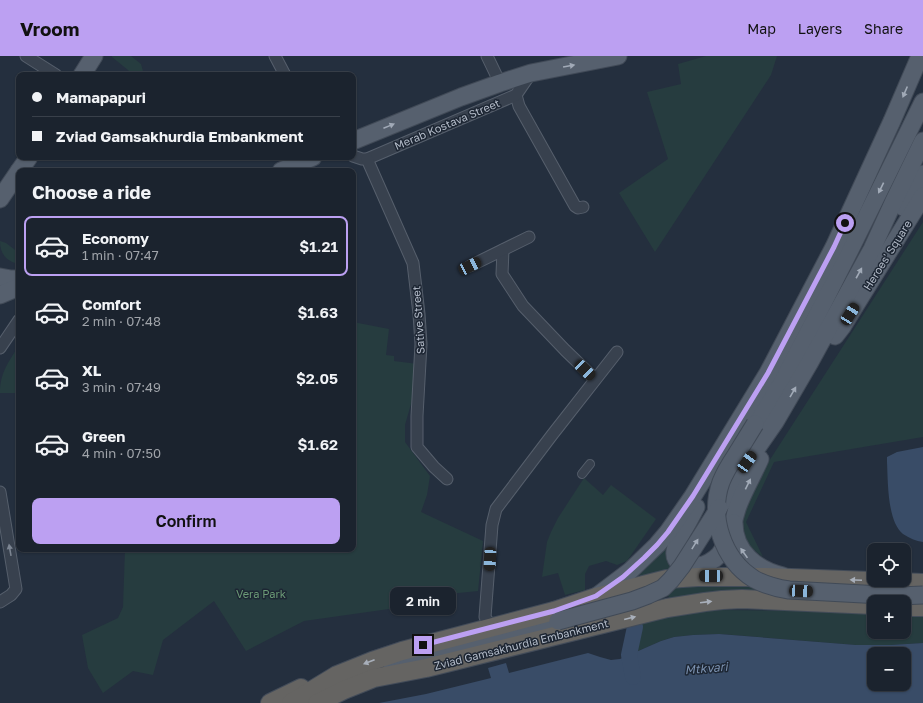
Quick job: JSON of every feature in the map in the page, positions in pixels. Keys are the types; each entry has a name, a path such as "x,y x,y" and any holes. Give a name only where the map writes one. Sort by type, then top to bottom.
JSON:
{"highway":[{"name":"Zviad Gamsakhurdia Embankment","path":"291,703 337,675 372,661 491,626 554,611 596,596 653,582 698,576 923,583"},
{"name":"Zviad Gamsakhurdia Embankment","path":"317,703 374,678 420,669 667,608 722,600 742,599 867,606"},
{"path":"911,607 923,607"},
{"path":"270,703 308,684 337,675"}],"main road":[{"path":"84,72 94,56"},
{"name":"Merab Kostava Street","path":"356,140 500,82 531,73 618,56"},
{"path":"596,596 626,574 657,545 668,532 711,468 768,373 834,247 904,95 920,56"},
{"path":"711,468 699,501 676,546 675,556 677,562 683,565 693,567 706,564 718,556 725,548 737,508 763,454 852,246 923,102"},
{"name":"Heroes' Square","path":"872,249 923,141"},
{"path":"288,168 306,160"},
{"name":"Heroes' Square","path":"802,360 872,249 908,200 923,174"},
{"path":"0,199 16,175"},
{"name":"Heroes' Square","path":"802,360 829,343 842,327 923,196"},
{"path":"786,340 852,246"},
{"path":"834,247 816,297 802,360 755,424 724,475 717,500 717,515 721,536 727,549 742,569 753,578 777,589 900,596 923,595"},
{"path":"0,277 16,279"},
{"path":"0,295 16,288"},
{"name":"Zviad Gamsakhurdia Embankment","path":"374,678 395,668 436,653 632,601 663,588 672,580 682,566 747,462 776,422"},
{"path":"734,520 736,540 750,560 763,569 789,578"}],"street":[{"path":"26,56 51,72"},
{"path":"275,56 283,72"},
{"path":"487,56 500,82"},
{"path":"531,73 516,95 518,106 575,206 582,208"},
{"name":"Merab Kostava Street","path":"367,159 516,95"},
{"path":"356,157 367,159"},
{"name":"Sative Street","path":"367,159 413,263 420,314 421,344 417,416 417,447 434,467 447,479"},
{"path":"470,266 529,237"},
{"path":"503,250 502,274 523,306 595,379"},
{"path":"0,348 16,324"},
{"path":"491,626 485,617 485,605 489,574 492,525 496,509 617,352"},
{"path":"582,474 590,464"},
{"path":"0,492 1,506 16,589 0,602"}],"green space":[{"path":"131,56 141,64 143,72 130,72 112,57"},
{"path":"706,56 777,56 771,75 655,252 619,193 668,159 647,92 681,84 678,64"},
{"path":"923,222 923,437 774,462 746,522 763,557 745,543 740,530 741,512 753,486"},
{"path":"0,241 6,243 16,251 16,263 7,259 0,246"},
{"name":"Vera Park","path":"356,323 389,329 386,355 394,356 394,361 418,364 413,397 405,425 405,442 430,476 427,495 421,512 483,541 478,591 458,593 410,602 389,609 304,621 246,651 214,601 163,640 153,675 133,671 103,693 88,668 82,635 118,618 123,607 125,552 356,552"},
{"path":"16,350 16,393 0,393 3,373"},
{"path":"584,478 603,495 611,485 656,519 627,561 617,565 606,561 589,566 585,574 585,590 565,595 558,573 542,577 547,542 558,518"},
{"path":"676,528 677,567 643,582 639,574"},
{"path":"748,583 764,593 669,600 668,592 677,586"},
{"path":"702,611 867,612 867,639 911,639 911,613 923,613 923,643 856,645 719,634 674,637 636,652 635,648 641,622"}],"water":[{"path":"923,447 923,542 903,534 894,520 889,500 887,457 897,452"},
{"name":"Mtkvari","path":"719,634 856,645 923,643 923,703 379,703 426,694 491,678 488,668 506,663 509,673 588,653 611,660 620,659 661,641 674,637"}],"waterway":[{"path":"633,677 629,655 635,627"}],"route":[{"path":"423,645 491,626 554,611 596,596 623,577 657,545 693,496 768,373 845,223"}]}
